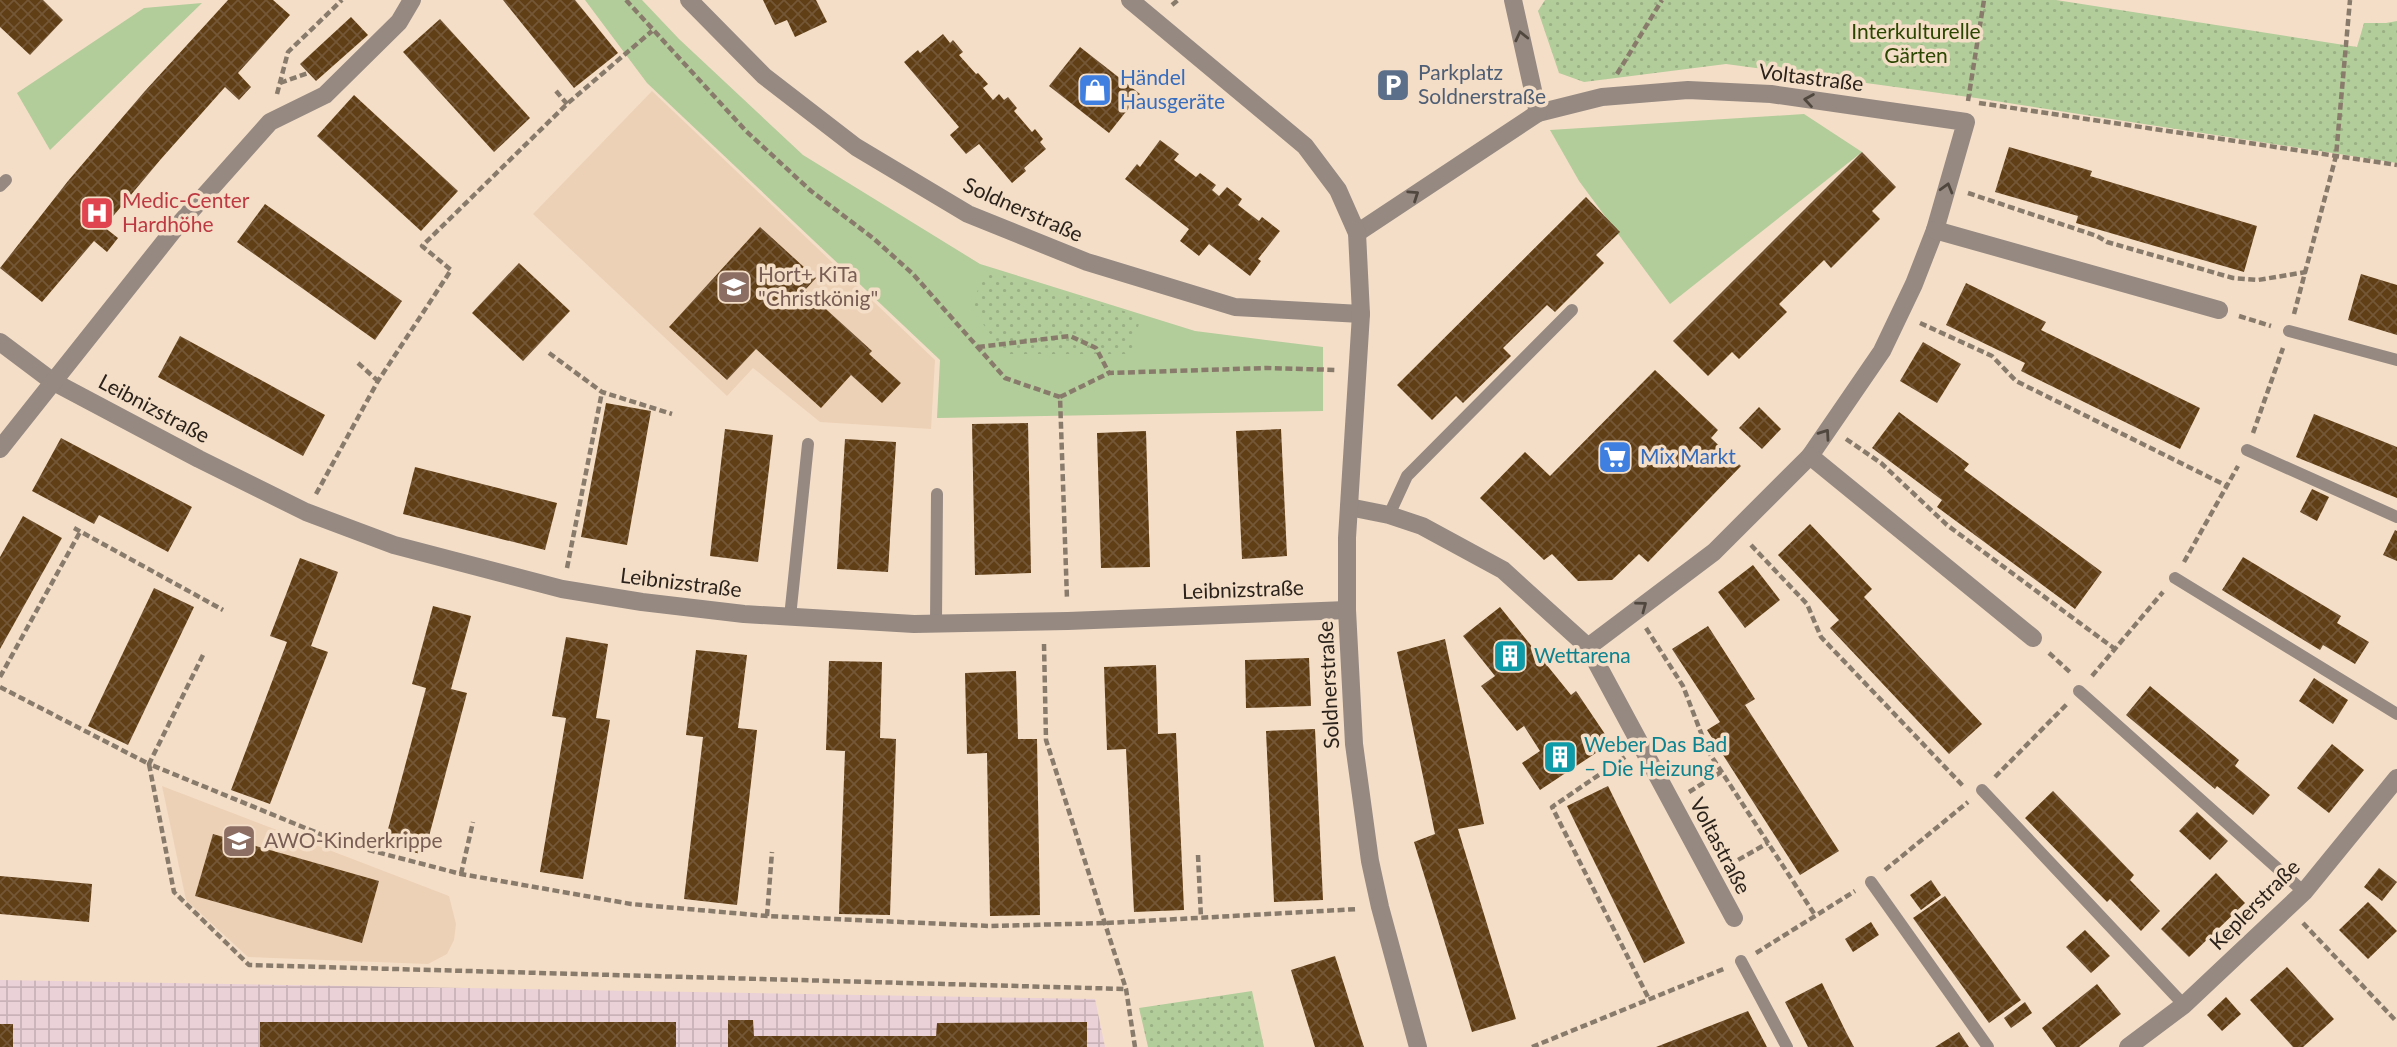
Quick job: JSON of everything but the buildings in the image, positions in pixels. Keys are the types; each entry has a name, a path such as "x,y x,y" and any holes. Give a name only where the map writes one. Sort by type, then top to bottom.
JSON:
{"street":[{"path":"0,449 173,231 270,122 325,95 399,22 412,0"},
{"name":"Soldnerstraße","path":"689,0 764,76 856,147 968,214 1087,262 1235,307 1361,314"},
{"name":"Soldnerstraße","path":"1130,0 1305,146 1338,190 1357,233 1361,314 1349,507 1347,610 1354,744 1370,861 1418,1047"},
{"path":"1513,0 1538,113"},
{"name":"Voltastraße","path":"1357,233 1538,113 1602,97 1688,90 1771,94 1966,121"},
{"path":"1588,647 1714,552 1810,456 1882,351 1900,314 1935,230 1966,121"},
{"path":"1935,230 2219,310"},
{"name":"Leibnizstraße","path":"0,342 52,381 306,512 394,545 562,589 642,602 790,617 936,623 1043,622 1347,610"},
{"path":"1810,456 2033,638"},
{"name":"Voltastraße","path":"1349,507 1389,515 1422,526 1503,570 1588,647 1734,918"},
{"name":"Keplerstraße","path":"2128,1047 2184,1005 2304,892 2397,778"}],"lane":[{"path":"1389,515 1407,477 1572,310"},
{"path":"2289,331 2397,360"},
{"path":"790,617 808,444"},
{"path":"2247,450 2397,517"},
{"path":"936,623 937,494"},
{"path":"2175,578 2397,714"},
{"path":"2082,688 2304,892"},
{"path":"1982,790 2184,1005"},
{"path":"1871,882 1988,1047"},
{"path":"1741,961 1787,1047"}],"path":[{"path":"270,122 288,51 342,0"},
{"path":"626,0 746,131 811,191 873,238 912,274 1005,378 1060,397 1109,373 1267,368 1359,371"},
{"path":"1172,5 1178,0"},
{"path":"1602,97 1662,0"},
{"path":"1966,121 1984,0"},
{"path":"1982,790 2082,688 2175,578 2247,450 2289,331 2336,156 2350,0"},
{"path":"306,512 378,381 451,270 422,246 567,104 652,31"},
{"path":"280,83 308,73"},
{"path":"556,91 567,104"},
{"path":"1968,102 2397,165"},
{"path":"1947,186 2097,236 2107,242 2233,278 2258,280 2306,272"},
{"path":"2219,310 2289,331"},
{"path":"1900,314 1993,356 2016,381 2227,486"},
{"path":"977,347 1070,336 1096,348 1109,373"},
{"path":"549,353 602,392 672,414"},
{"path":"358,363 378,381"},
{"path":"562,589 602,392"},
{"path":"1060,397 1068,621"},
{"path":"1830,427 1881,463 1947,525 2116,649"},
{"path":"74,528 223,610"},
{"path":"1532,1047 1741,961 1871,882 1973,797 1821,637 1807,604 1737,529"},
{"path":"0,677 80,532"},
{"path":"1635,611 1683,686 1708,751 1815,915"},
{"path":"1043,622 1046,740 1107,923 1126,989 1135,1047"},
{"path":"2033,638 2082,688"},
{"path":"203,655 149,764 174,892 249,965 1126,989"},
{"path":"0,687 149,764 342,843 461,874 631,904 767,916 990,926 1107,923 1380,907"},
{"path":"1641,747 1552,807 1649,999"},
{"path":"1672,803 1721,772"},
{"path":"461,874 473,822"},
{"path":"1711,875 1768,843"},
{"path":"767,916 772,852"},
{"path":"1198,855 1201,918"},
{"path":"2288,908 2397,1022"}],"shaded area":[{"name":"Hort+ KiTa \"Christkönig\"","path":"652,91 935,360 931,429 820,422 753,368 727,396 533,214"},
{"name":"AWO-Kinderkrippe","path":"162,786 449,896 456,924 454,940 447,954 428,964 248,957 186,900"},
{"path":"0,980 1095,999 1105,1047 0,1047"}],"green space":[{"path":"585,0 642,0 679,39 803,155 980,264 1195,331 1323,347 1323,411 937,418 940,360 647,83"},
{"name":"Interkulturelle Gärten","path":"1545,0 2056,0 2357,47 2364,23 2397,21 2397,163 1976,98 1726,64 1584,82 1559,73 1538,11"},
{"path":"202,3 50,150 17,93 144,8"},
{"path":"1804,114 1862,152 1670,304 1579,181 1550,130"},
{"path":"988,271 1141,316 1131,354 1004,354 970,305"},
{"path":"1252,991 1264,1047 1148,1047 1139,1008"}],"place":[{"name":"Parkplatz Soldnerstraße","path":"1393,85"},
{"name":"Händel Hausgeräte","path":"1095,90"},
{"name":"Medic-Center Hardhöhe","path":"97,213"},
{"name":"Hort+ KiTa \"Christkönig\"","path":"734,287"},
{"name":"Mix Markt","path":"1615,457"},
{"name":"Wettarena","path":"1510,656"},
{"name":"Weber Das Bad – Die Heizung","path":"1560,757"},
{"name":"AWO-Kinderkrippe","path":"239,841"}]}
